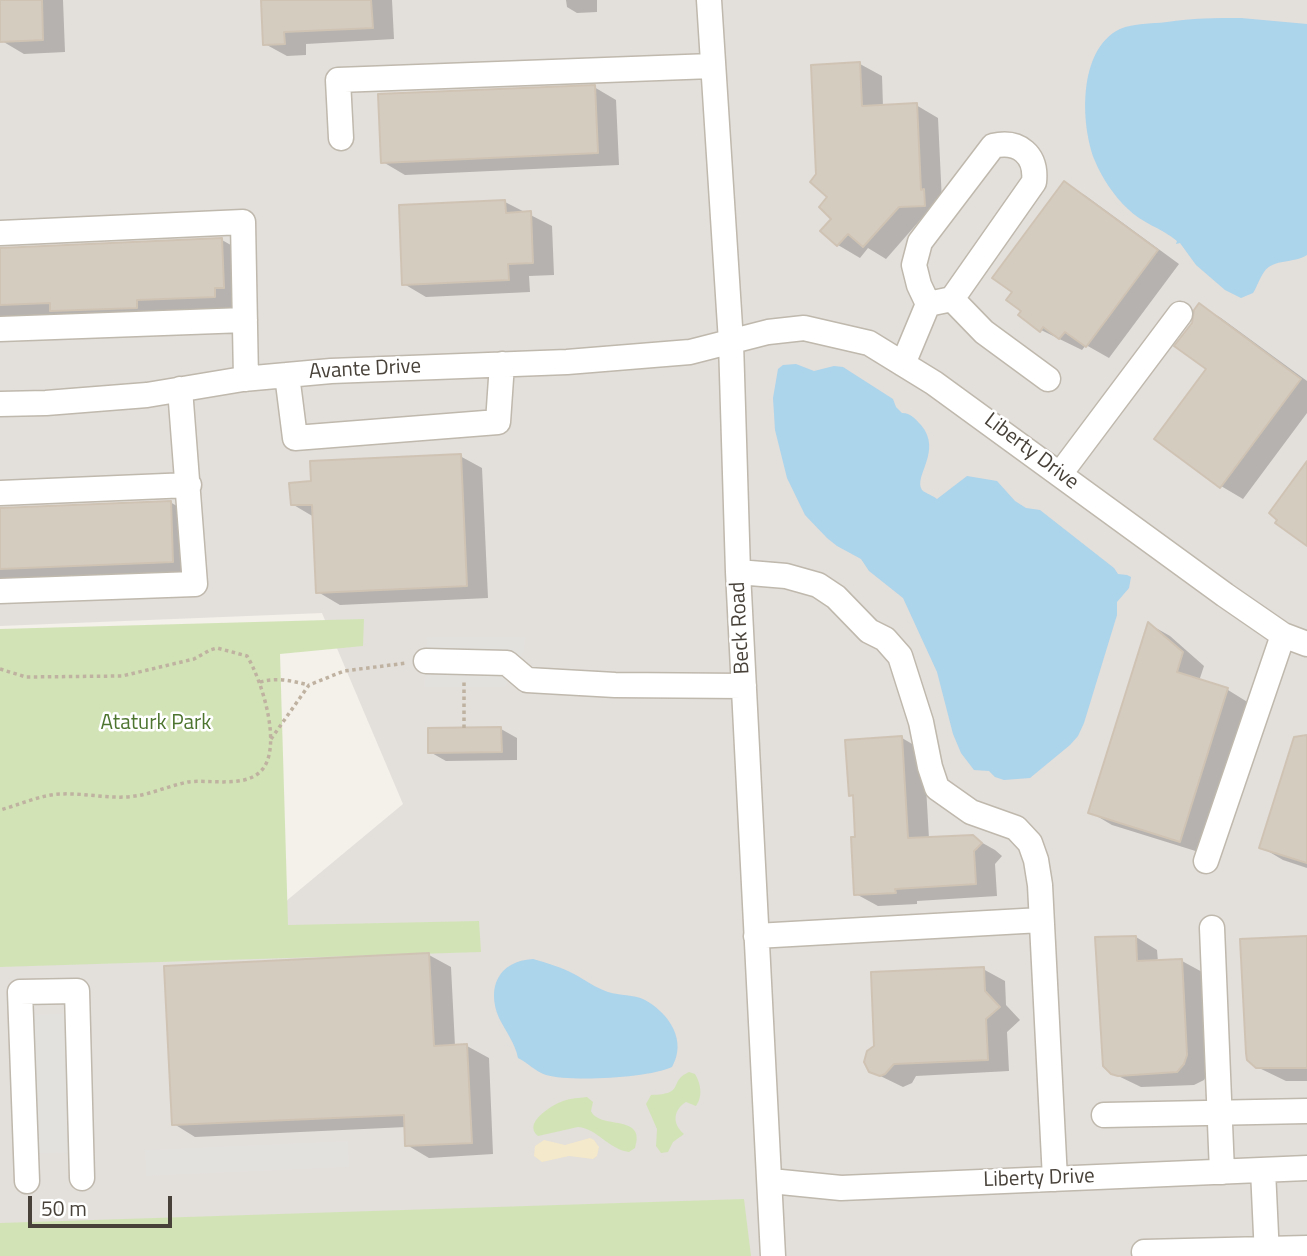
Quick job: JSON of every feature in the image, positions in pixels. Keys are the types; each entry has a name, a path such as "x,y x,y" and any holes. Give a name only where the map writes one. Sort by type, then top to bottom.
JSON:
{"street":[{"name":"Beck Road","path":"709,0 731,342 738,572 773,1256"},
{"path":"341,138 338,80 712,65"},
{"path":"903,364 940,301 1034,182 1035,170 1029,157 1017,145 993,146 920,242 914,265 919,285 940,301 1048,379"},
{"path":"0,233 243,222 246,379"},
{"path":"1060,474 1180,314"},
{"path":"0,329 245,320"},
{"name":"Liberty Drive","path":"731,342 768,332 804,328 869,343 985,418 1283,635 1307,644"},
{"name":"Avante Drive","path":"0,404 46,403 147,394 287,375 567,362 691,352 731,342"},
{"path":"287,375 295,438 498,422 502,364"},
{"path":"0,591 195,584 180,389"},
{"path":"0,492 189,485"},
{"path":"738,572 786,576 818,585 836,597 869,631 885,639 900,656 921,722 937,788 971,812 1016,828 1030,843 1040,885 1055,1179"},
{"path":"1206,861 1283,635"},
{"path":"425,661 507,663 527,680 615,685 744,686"},
{"path":"756,936 1041,920"},
{"path":"1212,928 1222,1171"},
{"path":"27,1181 20,992 78,991 82,1178"},
{"path":"1104,1115 1307,1111"},
{"name":"Liberty Drive","path":"771,1181 841,1188 1307,1168"},
{"path":"1263,1170 1267,1253"},
{"path":"1144,1252 1267,1253 1307,1248"}],"path":[{"path":"0,669 26,677 122,676 194,659 217,648 247,656 266,699 270,740 268,761 259,774 232,782 189,782 159,792 127,797 60,794 0,810"},
{"path":"270,740 309,685 344,671 425,661"},
{"path":"464,728 465,662"},
{"path":"259,682 272,678 309,685"}],"shaded area":[{"path":"0,0 1307,0 1307,1256 0,1256 0,964 220,956 403,804 322,613 0,626"},
{"path":"427,637 525,637 524,651 505,687 424,687"},
{"path":"78,1013 81,1152 25,1154 22,1015"},
{"path":"348,1141 349,1167 146,1176 145,1150"}],"green space":[{"name":"Ataturk Park","path":"364,619 363,646 280,654 288,925 479,921 481,952 0,967 0,629"},
{"path":"689,1072 695,1074 699,1082 700,1098 696,1106 686,1102 676,1113 677,1126 684,1134 673,1142 668,1152 661,1153 656,1146 657,1129 646,1104 651,1095 673,1090 679,1080"},
{"path":"587,1097 593,1102 591,1111 596,1117 634,1130 637,1137 635,1148 629,1152 622,1150 591,1131 578,1127 538,1136 534,1131 536,1120 552,1106 566,1100"},
{"path":"744,1199 751,1256 0,1256 0,1223"}],"sand":[{"path":"590,1138 599,1147 597,1156 593,1159 569,1156 542,1162 534,1156 535,1146 544,1140 565,1145"}],"water":[{"path":"1241,18 1307,24 1307,255 1268,268 1253,293 1241,298 1225,290 1196,265 1180,243 1176,244 1177,241 1171,236 1139,218 1118,198 1095,161 1090,146 1085,108 1086,89 1096,53 1106,39 1120,29 1186,20"},
{"path":"796,364 814,371 834,366 843,367 893,399 902,413 910,415 921,425 929,444 920,484 923,491 937,499 967,476 997,481 1015,501 1026,508 1040,510 1114,568 1118,574 1131,577 1129,588 1117,602 1117,615 1078,736 1030,778 1004,780 989,771 974,770 961,753 953,734 937,672 903,598 869,571 861,559 827,538 805,515 787,478 775,430 773,398 778,369 783,365"},
{"path":"533,959 564,969 604,990 640,998 654,1006 668,1020 677,1038 678,1048 672,1067 628,1076 573,1078 546,1075 518,1058 495,1007 495,986 504,970 521,961"}],"building":[{"path":"0,0 42,0 43,40 0,42"},
{"path":"261,0 371,0 373,28 284,32 285,44 263,45"},
{"path":"860,62 862,106 917,103 921,190 924,189 925,206 899,207 863,247 848,234 837,246 820,231 831,219 819,207 827,197 810,182 816,174 811,65"},
{"path":"595,85 598,153 381,163 378,94"},
{"path":"1064,181 1158,250 1086,347 1065,332 1059,339 1043,327 1040,332 1018,315 1021,311 1006,300 1012,292 992,278"},
{"path":"505,200 506,213 531,211 533,263 508,264 509,280 402,285 399,205"},
{"path":"222,238 224,288 215,288 215,297 137,300 137,308 50,311 50,303 0,305 0,248"},
{"path":"1199,303 1301,379 1220,488 1154,439 1206,369 1174,346 1192,323 1194,310"},
{"path":"461,454 467,586 316,593 312,505 291,505 289,483 311,481 310,461"},
{"path":"1307,461 1307,546 1275,523 1277,520 1269,513"},
{"path":"171,501 173,562 0,569 0,508"},
{"path":"1148,622 1183,652 1177,672 1228,688 1180,842 1088,813"},
{"path":"501,727 502,752 428,753 428,728"},
{"path":"1307,735 1307,863 1259,848 1294,737"},
{"path":"902,736 908,838 973,835 982,843 974,851 976,884 895,889 896,893 854,895 851,837 855,837 853,795 849,796 845,740"},
{"path":"1136,936 1137,961 1182,959 1187,1055 1177,1072 1118,1076 1111,1074 1103,1066 1095,937"},
{"path":"1307,936 1307,1068 1256,1068 1247,1060 1246,1053 1240,939"},
{"path":"429,953 434,1046 467,1044 472,1143 405,1146 404,1115 172,1125 164,966"},
{"path":"984,967 985,991 1000,1007 986,1019 988,1060 894,1064 880,1076 869,1072 864,1062 867,1051 874,1046 871,972"}]}
